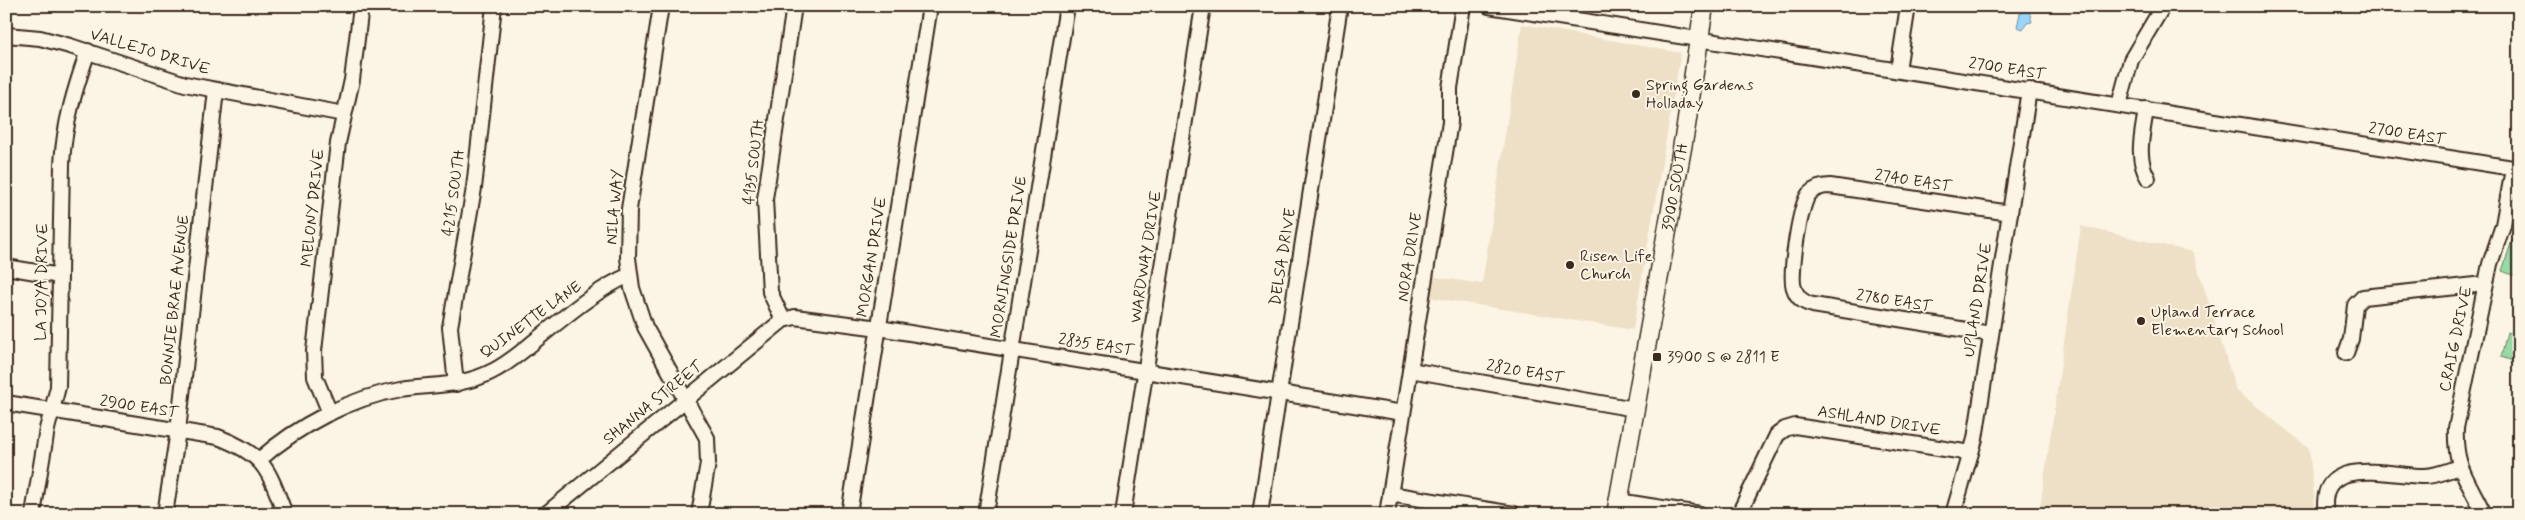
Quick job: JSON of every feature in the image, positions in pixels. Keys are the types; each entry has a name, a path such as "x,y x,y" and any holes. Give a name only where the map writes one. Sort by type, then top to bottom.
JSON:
{"main road":[{"name":"3900 SOUTH","path":"1617,507 1686,126 1704,6"}],"street":[{"name":"MELONY DRIVE","path":"330,413 318,386 314,360 338,143 352,80 361,6"},
{"name":"4215 SOUTH","path":"456,384 450,327 474,188 494,6"},
{"name":"NILA WAY","path":"661,6 628,219 630,275 644,327 684,400 702,427 708,444 708,463 699,514"},
{"name":"4135 SOUTH","path":"783,320 770,292 765,199 794,6"},
{"name":"MORGAN DRIVE","path":"849,514 930,6"},
{"name":"MORNINGSIDE DRIVE","path":"986,514 1067,6"},
{"name":"WARDWAY DRIVE","path":"1123,514 1204,6"},
{"name":"DELSA DRIVE","path":"1260,514 1340,6"},
{"name":"NORA DRIVE","path":"1387,514 1450,122 1450,88 1463,6"},
{"name":"2700 EAST","path":"1489,6 2029,90 2516,169"},
{"path":"1898,70 1908,6"},
{"path":"2119,105 2131,60 2163,6"},
{"name":"VALLEJO DRIVE","path":"6,35 40,38 174,81 344,114"},
{"name":"LA JOYA DRIVE","path":"33,514 58,387 64,133 71,103 88,52"},
{"name":"BONNIE BRAE AVENUE","path":"165,514 178,431 216,90"},
{"name":"UPLAND DRIVE","path":"1953,514 1971,453 2029,90"},
{"path":"2146,109 2140,151 2141,166 2148,178"},
{"name":"CRAIG DRIVE","path":"2484,514 2459,467 2455,444 2456,428 2486,284 2503,225 2516,169"},
{"name":"2740 EAST","path":"1796,294 1792,277 1803,207 1813,191 1821,187 1830,186 2010,213"},
{"path":"6,267 60,276"},
{"name":"QUINETTE LANE","path":"260,460 273,448 330,413 399,389 456,384 475,379 503,366 608,285 630,275"},
{"path":"2346,353 2355,304 2363,297 2486,284"},
{"name":"2780 EAST","path":"1796,294 1804,302 1813,306 1990,334"},
{"name":"2835 EAST","path":"783,320 800,317 879,328 1403,412"},
{"name":"SHANNA STREET","path":"546,514 783,320"},
{"name":"2820 EAST","path":"1410,370 1635,409"},
{"name":"2900 EAST","path":"6,404 218,437 242,446 260,460"},
{"name":"ASHLAND DRIVE","path":"1739,514 1781,431 1802,426 1971,453"},
{"path":"260,460 268,472 285,514"},
{"path":"2326,514 2324,498 2327,489 2340,478 2349,474 2373,470 2422,477 2434,476 2459,467"},
{"path":"1390,494 1514,514"},
{"path":"1617,507 1700,514"}],"shaded area":[{"path":"1522,24 1681,53 1633,330 1427,297 1430,276 1482,284"},
{"name":"Upland Terrace Elementary School","path":"2081,226 2193,252 2236,390 2309,448 2316,514 2039,514"}],"green space":[{"path":"2515,231 2519,232 2518,277 2502,271"},
{"path":"2507,332 2519,335 2519,363 2501,357"}],"water":[{"path":"2029,11 2032,22 2027,23 2023,29 2017,27 2020,13"}],"place":[{"name":"Spring Gardens Holladay","path":"1636,94"},
{"name":"Risen Life Church","path":"1570,265"},
{"name":"Upland Terrace Elementary School","path":"2141,321"},
{"name":"3900 S @ 2811 E","path":"1657,357"}]}
